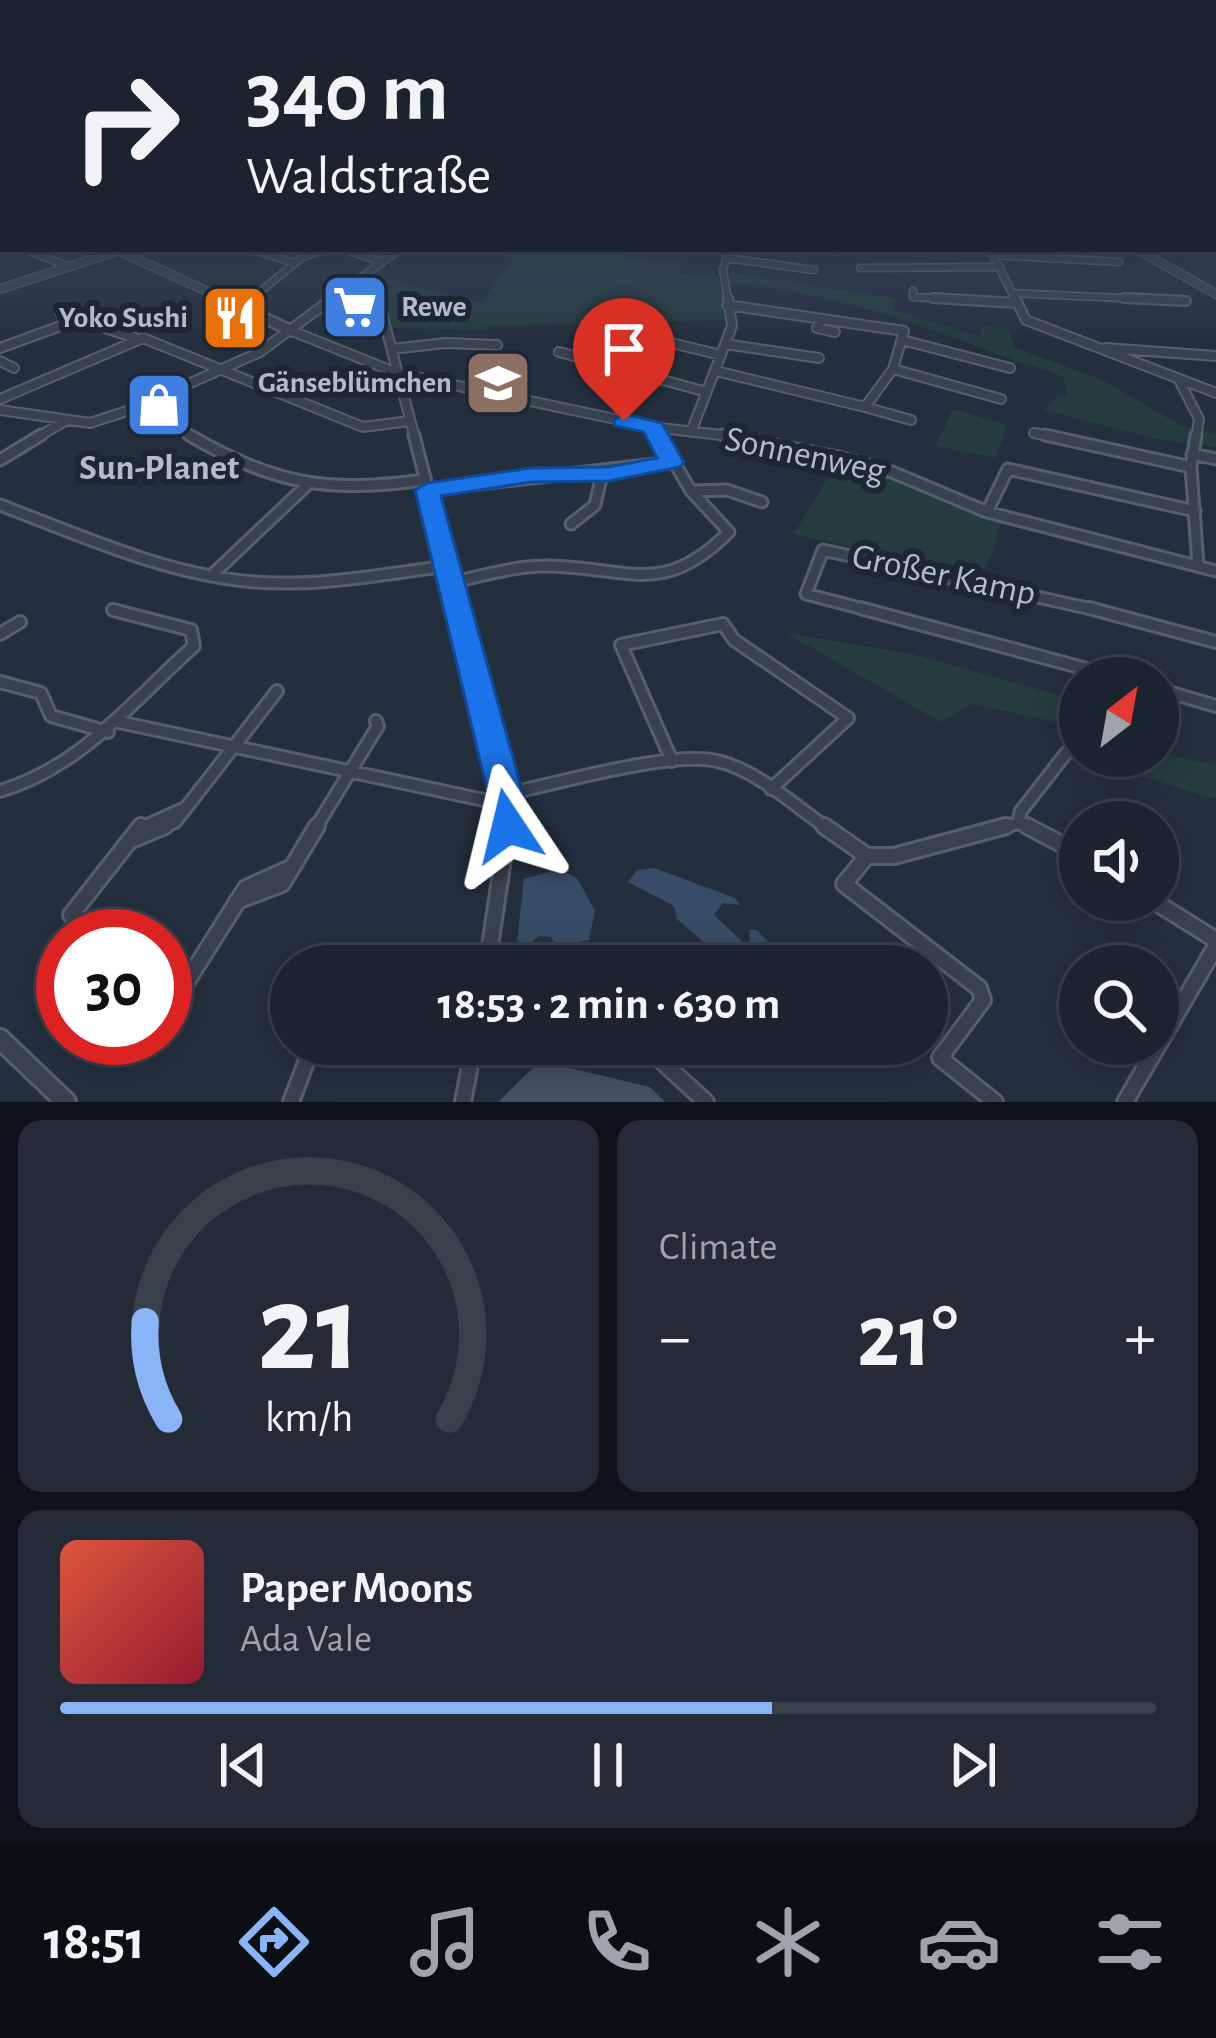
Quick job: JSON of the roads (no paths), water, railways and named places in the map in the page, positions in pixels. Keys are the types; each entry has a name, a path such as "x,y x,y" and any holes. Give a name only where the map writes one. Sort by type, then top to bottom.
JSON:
{"street":[{"path":"33,252 68,266"},
{"path":"0,289 114,252"},
{"name":"Sonnenweg","path":"124,252 238,308 397,374 653,428 791,446 858,462 987,512 1216,571"},
{"path":"260,252 294,262"},
{"path":"238,308 273,285 309,252"},
{"path":"353,252 382,262"},
{"path":"0,410 90,423 140,406 292,331 396,252"},
{"path":"691,432 732,326 725,258 729,252"},
{"path":"992,252 1119,262"},
{"path":"992,252 1026,320 1216,393"},
{"path":"1142,252 1216,294"},
{"path":"725,258 814,270"},
{"path":"860,268 1000,267"},
{"path":"365,275 372,279 392,349 506,800 508,826 490,945"},
{"path":"913,291 913,297 1017,303"},
{"path":"1013,293 1186,301"},
{"path":"727,305 904,331 893,369 865,407"},
{"path":"60,313 137,339"},
{"path":"817,328 822,319"},
{"path":"0,348 77,320"},
{"path":"806,327 835,332"},
{"path":"634,334 721,355"},
{"path":"0,399 147,338 363,427 409,421"},
{"path":"902,340 1010,368"},
{"path":"392,349 445,343 497,345"},
{"path":"725,344 819,358"},
{"path":"1094,347 1216,356"},
{"path":"559,352 707,392"},
{"path":"0,361 14,368"},
{"path":"893,369 1001,399"},
{"path":"716,371 911,420"},
{"path":"1180,382 1199,419 1191,467 1198,566"},
{"path":"140,406 266,472 306,486 426,485 602,474 672,462"},
{"path":"0,460 67,420"},
{"path":"452,582 543,565 632,578 680,572 712,554 729,532 691,491 653,428"},
{"path":"1034,433 1191,467"},
{"path":"1192,454 1216,459"},
{"path":"987,512 1008,469 1196,511"},
{"path":"572,524 595,505 602,474"},
{"path":"211,575 306,486"},
{"path":"691,491 727,490 761,502"},
{"path":"0,505 135,555 254,582 324,582 447,566"},
{"name":"Großer Kamp","path":"1059,662 806,594 824,550 1043,596 1216,642"},
{"path":"0,791 62,768 119,722 194,646 191,630 112,610"},
{"path":"0,634 20,622"},
{"path":"672,761 621,645 723,625 734,640 848,718 771,789"},
{"path":"0,682 41,693 51,716 108,732"},
{"path":"76,909 129,841 175,822 277,691"},
{"path":"1179,695 1216,706"},
{"path":"192,973 237,901 282,884 378,726 376,721"},
{"path":"119,722 347,774 506,800 672,761 713,759 771,789 868,856 894,856 1018,823 1059,841"},
{"path":"1018,823 1021,811 1059,762"},
{"path":"868,856 844,884 979,988 982,1000 975,1014 940,1058 995,1102"},
{"path":"1125,1102 1216,943 1179,918"},
{"path":"0,1040 66,1102"},
{"path":"290,1102 305,1065"},
{"path":"463,1102 470,1065"},
{"path":"666,1065 706,1102"}],"water":[{"path":"654,868 735,898 740,905 723,903 714,915 744,943 750,941 749,930 757,930 767,945 707,945 677,919 674,906 628,882 637,870"},
{"path":"559,869 577,878 595,911 589,940 555,945 551,937 539,936 528,945 517,941 524,879"}],"place":[{"name":"Rewe","path":"355,307"},
{"name":"Yoko Sushi","path":"235,318"},
{"name":"Gänseblümchen","path":"498,383"},
{"name":"Sun-Planet","path":"159,405"}]}
